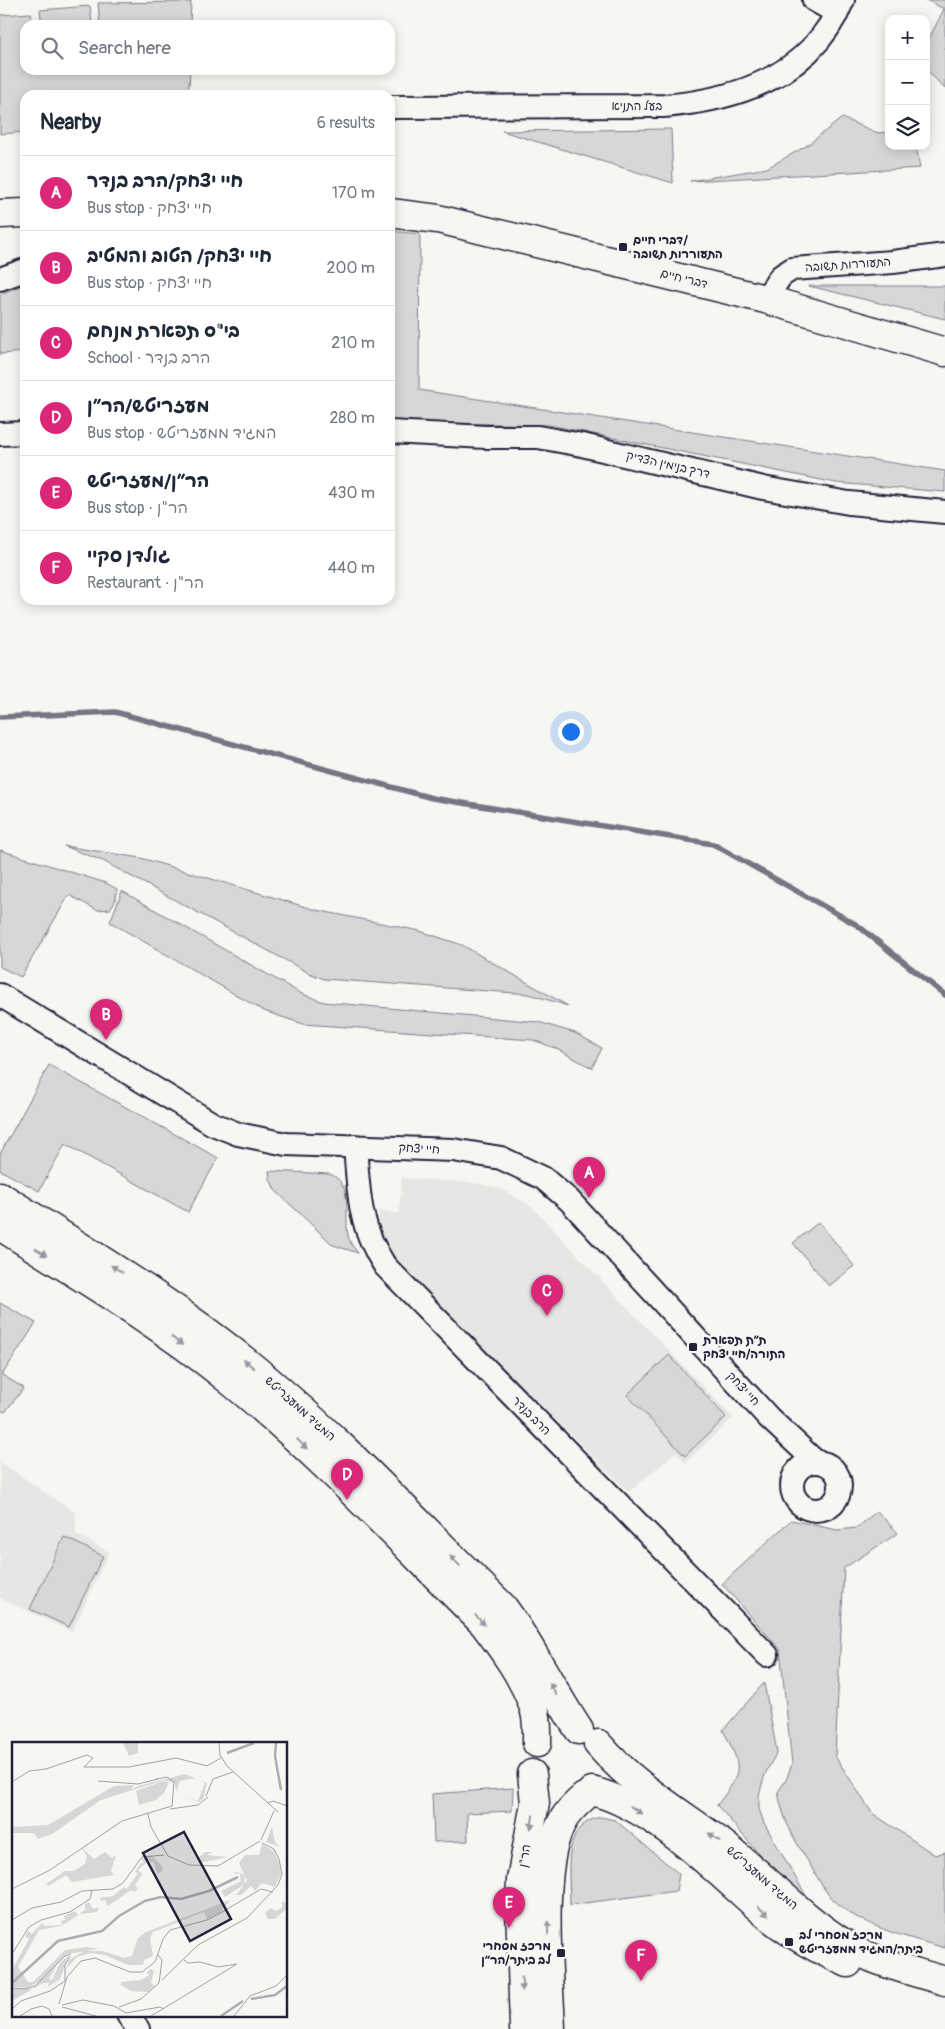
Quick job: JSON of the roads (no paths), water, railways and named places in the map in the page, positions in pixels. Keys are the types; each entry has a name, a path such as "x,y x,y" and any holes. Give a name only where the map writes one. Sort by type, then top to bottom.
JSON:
{"street":[{"path":"814,0 840,7"},
{"name":"בעל התניא","path":"395,107 655,106 698,104 733,96 761,84 792,66 815,44 840,7"},
{"name":"דברי חיים","path":"395,214 438,219 765,299 945,352"},
{"name":"התעוררות תשובה","path":"765,299 781,276 792,269 894,262 945,255"},
{"name":"דרך בנימין הצדיק","path":"395,432 486,437 538,437 582,445 764,488 850,503 945,512"},
{"path":"0,434 20,433"},
{"name":"חיי יצחק","path":"0,995 213,1124 238,1134 263,1141 286,1144 453,1150 501,1158 543,1178 569,1200 769,1418 816,1462"},
{"name":"הרב בנדר","path":"355,1146 361,1214 373,1247 390,1271 767,1655"},
{"name":"המגיד ממעזריטש","path":"0,1196 130,1277 163,1300 245,1361 306,1413 502,1607 524,1635 556,1696 589,1737 617,1767 718,1840 821,1928 846,1945 886,1963 945,1982"},
{"name":"המגיד ממעזריטש","path":"0,1226 116,1298 229,1380 289,1431 484,1624 503,1649 535,1708 538,1724 537,1743"},
{"name":"חיי יצחק","path":"769,1418 789,1458 793,1476"},
{"path":"816,1462 830,1466 839,1478 840,1492 837,1499 826,1509 811,1510 798,1504 792,1491 793,1476 803,1465 816,1462"},
{"path":"552,2029 548,1962 548,1883 560,1826 571,1808 588,1794 599,1783 604,1764 589,1737 556,1729 537,1743 530,1763 536,1784 553,1798 574,1800 588,1794"},
{"name":"הר\"ן","path":"524,2029 520,1904 521,1880 534,1803 532,1774"},
{"name":"המגיד ממעזריטש","path":"588,1794 625,1802 666,1830 773,1920 811,1945 856,1966 880,1972 945,1982"},
{"path":"129,2016 138,2029"}],"waterway":[{"path":"0,717 115,712 432,798 713,844 857,925 945,995"}],"place":[{"name":"דברי חיים/ התעוררות תשובה","path":"623,247"},
{"name":"חיי יצחק/ הטוב והמטיב","path":"106,1040"},
{"name":"חיי יצחק/הרב בנדר","path":"589,1198"},
{"name":"בי\"ס תפארת מנחם","path":"547,1316"},
{"name":"ת״ת תפארת התורה/חיי יצחק","path":"693,1347"},
{"name":"מעזריטש/הר״ן","path":"347,1500"},
{"name":"הר״ן/מעזריטש","path":"509,1928"},
{"name":"מרכז מסחרי לב ביתר/המגיד ממעזריטש","path":"789,1942"},
{"name":"מרכז מסחרי לב ביתר/הר״ן","path":"561,1953"},
{"name":"גולדן סקיי","path":"641,1981"}]}
